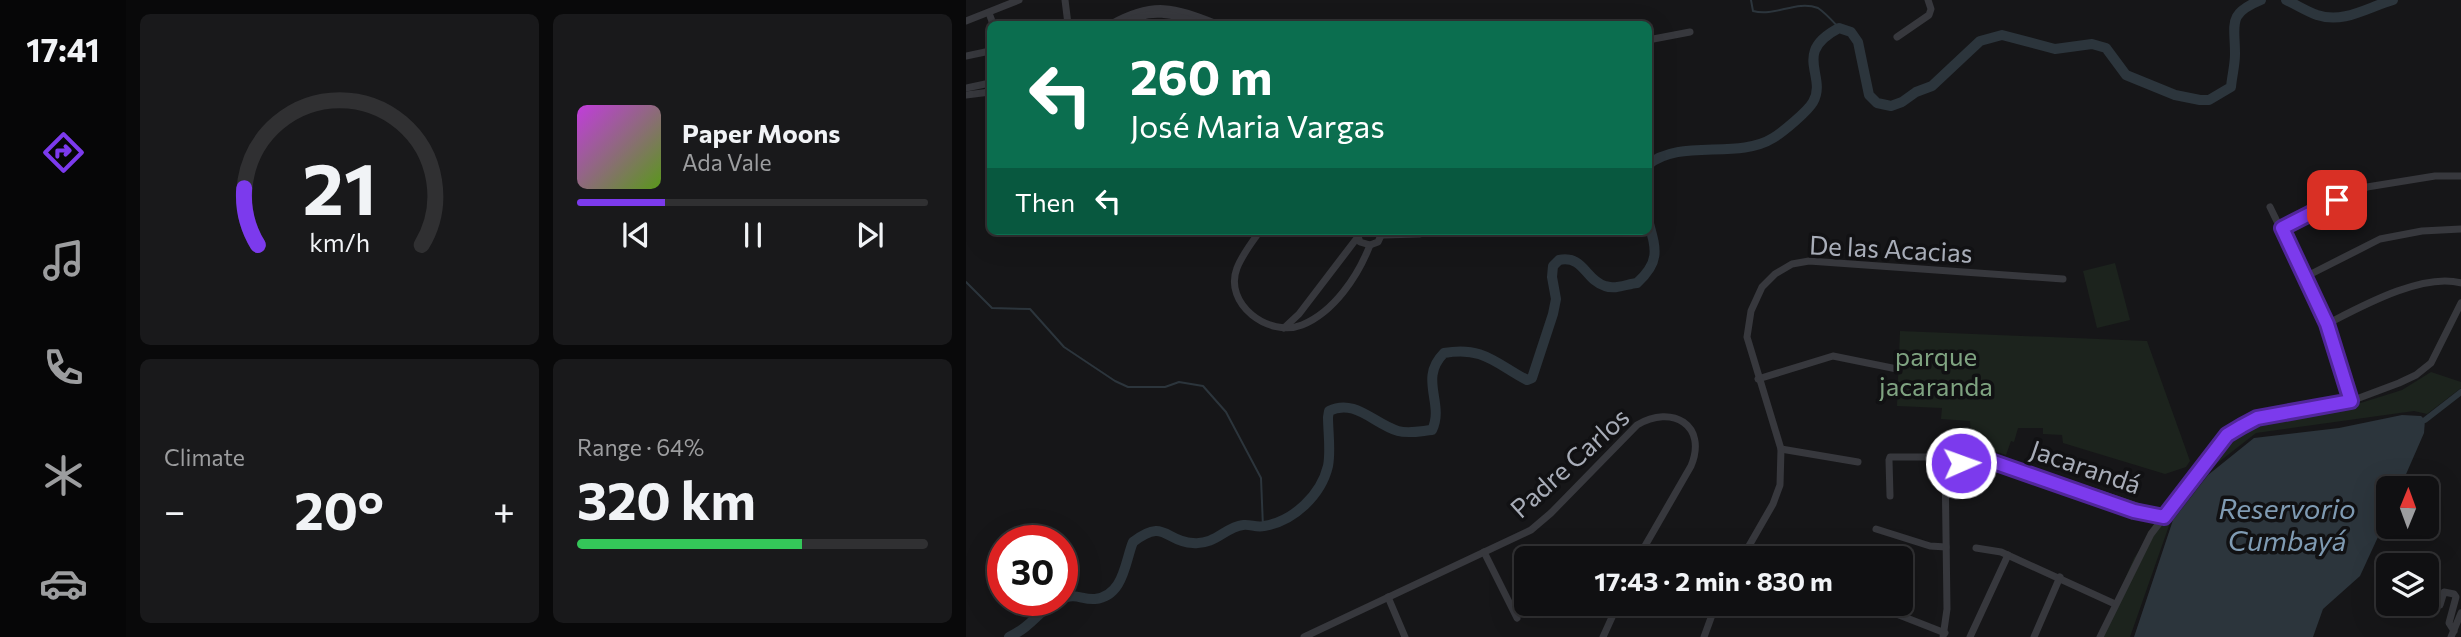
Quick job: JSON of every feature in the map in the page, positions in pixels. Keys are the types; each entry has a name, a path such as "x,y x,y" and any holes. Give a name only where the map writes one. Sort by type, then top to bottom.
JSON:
{"street":[{"path":"966,21 1019,0"},
{"path":"1065,0 1068,21"},
{"path":"1897,37 1929,15 1931,9 1928,0"},
{"path":"1116,21 1146,7 1162,7 1205,21"},
{"path":"989,13 992,21"},
{"path":"1131,21 1146,15 1165,14 1193,18 1196,21"},
{"path":"1652,39 1690,32"},
{"path":"966,56 987,52"},
{"path":"966,88 987,84"},
{"path":"966,95 987,92"},
{"path":"2282,228 2367,187 2435,176 2461,176"},
{"path":"2270,207 2327,324 2351,401"},
{"path":"2305,277 2379,239 2422,231 2461,229"},
{"path":"1258,235 1237,268 1235,284 1240,301 1251,315 1268,326 1283,328 1301,325 1333,304 1360,268 1370,246 1378,242 1382,235"},
{"path":"1283,328 1299,314 1356,235"},
{"path":"1357,235 1360,242 1370,246"},
{"name":"De las Acacias","path":"1750,546 1778,495 1780,485 1781,449 1747,337 1751,311 1762,287 1775,274 1792,264 1810,261 2063,279"},
{"path":"2327,324 2402,289 2449,281 2461,283"},
{"path":"2099,637 2151,534 2227,435 2257,418 2351,401 2399,383 2424,369 2440,348 2461,303"},
{"path":"1758,379 1833,356 1897,369"},
{"name":"Padre Carlos","path":"1304,637 1538,525 1637,425 1649,418 1669,416 1689,426 1696,439 1697,452 1645,546"},
{"path":"1899,616 1944,635 1947,609 1944,459 1945,449 1957,444 1964,453 1961,463 1955,465 1945,486"},
{"path":"1781,449 1858,462"},
{"name":"Jacarandá","path":"1964,453 2018,464 2164,517"},
{"path":"1890,496 1891,457 1944,459 1955,465"},
{"path":"1876,529 1930,546 1946,547"},
{"path":"1976,548 2008,555 2115,604"},
{"path":"1484,552 1517,618"},
{"path":"1970,637 2008,555"},
{"path":"2034,637 2060,578"},
{"path":"2440,605 2444,592 2456,597 2449,623 2453,634"},
{"path":"1388,597 1405,637"},
{"path":"2453,634 2461,613"},
{"path":"1603,637 1613,616"},
{"path":"1704,637 1712,616"}],"green space":[{"path":"2115,263 2130,320 2097,328 2083,271"},
{"name":"parque jacaranda","path":"1900,331 2147,341 2190,461 2186,467 2165,474 2063,443 2062,435 2043,434 2043,428 2018,428 2006,455 1971,443 1970,421 1941,419 1942,408 1897,406"},
{"path":"2431,372 2461,382 2461,388 2427,414 2414,411 2256,433 2211,468 2172,517 2130,637 2100,637 2134,558 2174,500 2230,435 2259,419 2351,406 2402,390"}],"water":[{"name":"Reservorio Cumbayá","path":"2402,415 2421,416 2425,420 2424,433 2405,476 2376,476 2377,539 2360,576 2323,609 2313,637 2134,637 2173,520 2208,475 2254,438 2339,428"}],"waterway":[{"path":"1751,0 1753,11 1761,12 1802,6 1818,8 1843,32"},
{"path":"1652,163 1676,152 1743,148 1773,138 1801,116 1813,102 1817,83 1814,65 1817,46 1839,28 1851,32 1858,42 1869,95 1877,103 1891,106 1932,86 1980,41 2002,35 2055,49 2092,44 2106,48 2126,75 2175,95 2209,100 2231,87 2235,58 2235,21 2243,10 2261,0"},
{"path":"2286,0 2327,17 2346,16 2393,0"},
{"path":"1078,597 1095,599 1112,591 1122,576 1133,542 1152,531 1159,531 1184,542 1201,543 1237,526 1264,526 1286,519 1296,512 1313,496 1328,466 1329,411 1338,408 1356,410 1402,432 1432,430 1436,410 1433,372 1444,353 1457,351 1479,354 1527,380 1532,378 1556,299 1553,266 1559,260 1567,259 1579,264 1598,283 1609,287 1637,283 1653,261 1655,254 1652,235"},
{"path":"966,282 992,308 1030,309 1064,347 1128,387 1165,387 1179,382 1203,386 1226,412 1261,478 1263,527"},
{"path":"2425,420 2461,392"},
{"path":"1009,637 1037,616"}],"route":[{"path":"1961,463 1965,457 1985,459 2134,511 2164,517 2227,435 2257,418 2351,401 2327,324 2282,228 2337,200"}]}
